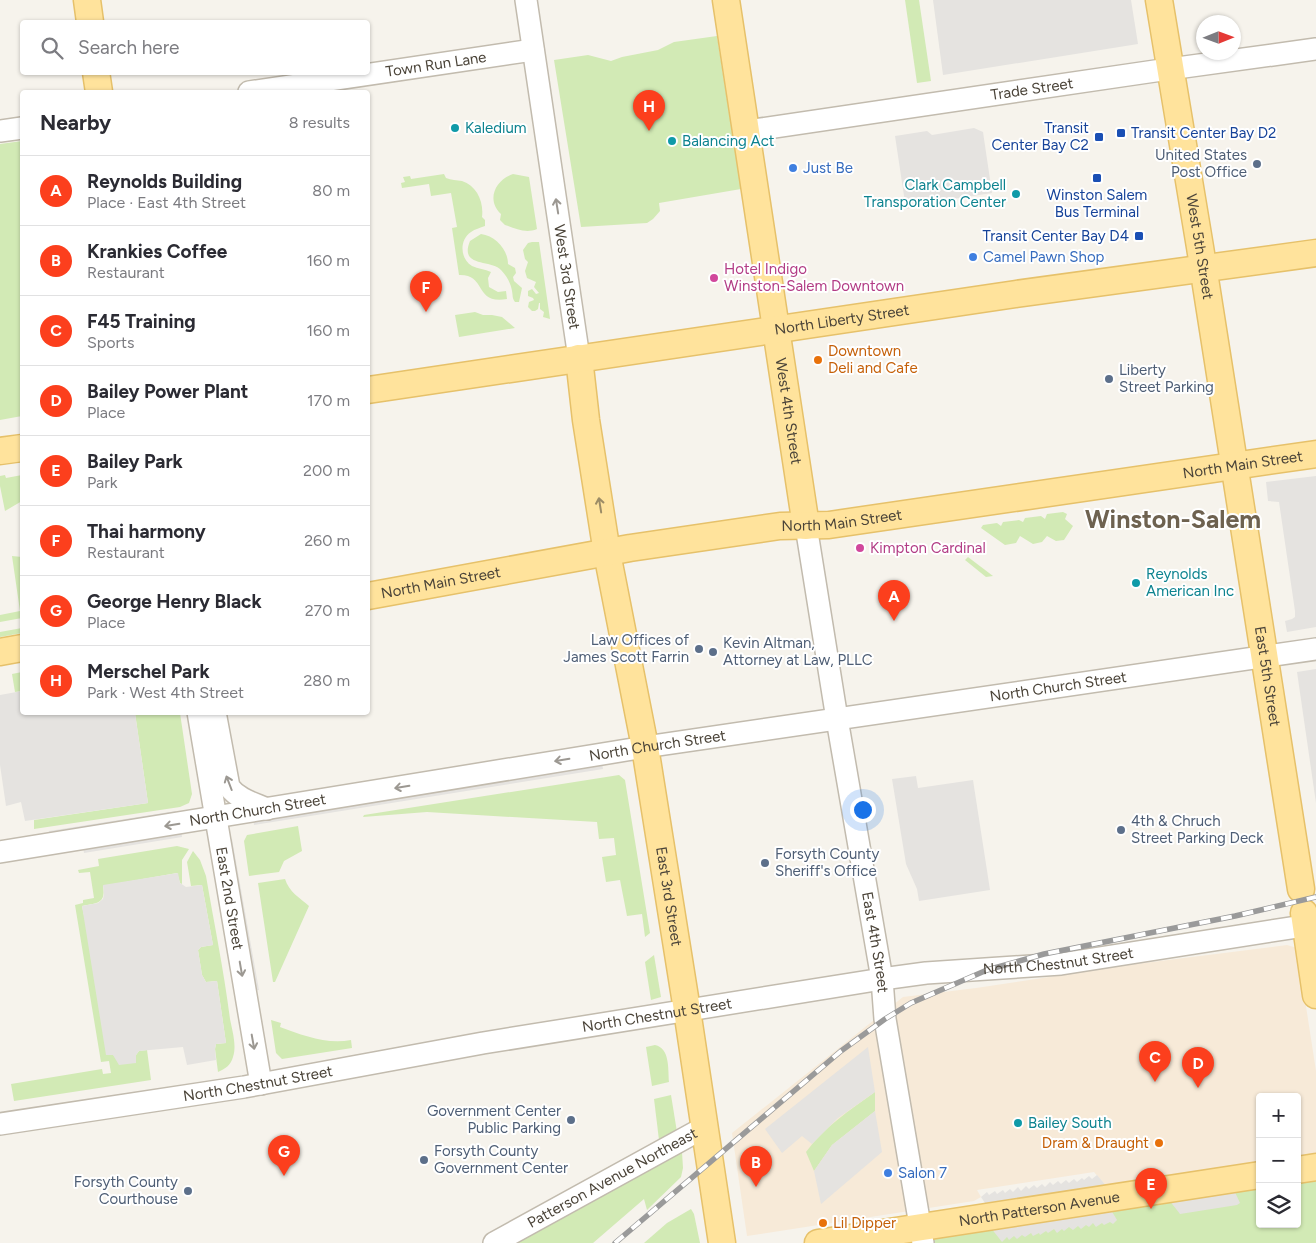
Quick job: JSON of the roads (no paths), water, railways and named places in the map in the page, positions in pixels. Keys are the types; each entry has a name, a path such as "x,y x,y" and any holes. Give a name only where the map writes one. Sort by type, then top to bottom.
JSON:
{"main road":[{"path":"87,0 90,20"},
{"name":"West 4th Street","path":"726,0 806,526"},
{"name":"West 5th Street","path":"1158,0 1234,465"},
{"path":"96,75 99,90"},
{"name":"North Liberty Street","path":"370,390 1316,253"},
{"name":"West 3rd Street","path":"579,358 586,420 608,553"},
{"path":"0,451 20,448"},
{"name":"North Main Street","path":"370,596 608,553 780,526 829,525 1316,454"},
{"name":"East 5th Street","path":"1234,465 1307,913 1316,996"},
{"name":"East 3rd Street","path":"608,553 645,747 688,1010 722,1243"},
{"path":"0,652 20,648"},
{"path":"1301,1169 1316,1167"},
{"name":"North Patterson Avenue","path":"818,1243 922,1235 1256,1176"}],"street":[{"name":"West 3rd Street","path":"526,0 579,358"},
{"name":"Trade Street","path":"747,131 1316,49"},
{"name":"Town Run Lane","path":"370,74 533,50"},
{"name":"Town Run Lane","path":"263,90 364,75"},
{"path":"0,131 20,128"},
{"name":"East 4th Street","path":"806,526 882,979 892,1059 922,1235"},
{"name":"North Church Street","path":"0,852 645,747 1316,649"},
{"name":"East 2nd Street","path":"198,715 261,1084"},
{"path":"216,715 229,787 242,798 267,809"},
{"name":"North Chestnut Street","path":"0,1124 261,1084 483,1043 882,979 926,973 1061,964 1307,913"},
{"name":"Patterson Avenue Northeast","path":"494,1243 705,1127"}],"railway":[{"path":"615,1243 841,1051 885,1019 911,1003 987,970 1044,954 1235,916 1316,897"}],"place":[{"name":"Kaledium","path":"455,128"},
{"name":"Merschel Park","path":"649,131"},
{"name":"Transit Center Bay D2","path":"1121,133"},
{"name":"Transit Center Bay C2","path":"1099,137"},
{"name":"Balancing Act","path":"672,141"},
{"name":"United States Post Office","path":"1257,164"},
{"name":"Just Be","path":"793,168"},
{"name":"Winston Salem Bus Terminal","path":"1097,178"},
{"name":"Clark Campbell Transporation Center","path":"1016,194"},
{"name":"Transit Center Bay D4","path":"1139,236"},
{"name":"Camel Pawn Shop","path":"973,257"},
{"name":"Hotel Indigo Winston-Salem Downtown","path":"714,278"},
{"name":"Thai harmony","path":"426,312"},
{"name":"Downtown Deli and Cafe","path":"818,360"},
{"name":"Liberty Street Parking","path":"1109,379"},
{"name":"Kimpton Cardinal","path":"860,548"},
{"name":"Reynolds American Inc","path":"1136,583"},
{"name":"Reynolds Building","path":"894,621"},
{"name":"Law Offices of James Scott Farrin","path":"699,649"},
{"name":"Kevin Altman, Attorney at Law, PLLC","path":"713,652"},
{"name":"4th & Chruch Street Parking Deck","path":"1121,830"},
{"name":"Forsyth County Sheriff's Office","path":"765,863"},
{"name":"F45 Training","path":"1155,1082"},
{"name":"Bailey Power Plant","path":"1198,1088"},
{"name":"Government Center Public Parking","path":"571,1120"},
{"name":"Bailey South","path":"1018,1123"},
{"name":"Dram & Draught","path":"1159,1143"},
{"name":"Forsyth County Government Center","path":"424,1160"},
{"name":"Salon 7","path":"888,1173"},
{"name":"George Henry Black","path":"284,1176"},
{"name":"Krankies Coffee","path":"756,1187"},
{"name":"Forsyth County Courthouse","path":"188,1191"},
{"name":"Bailey Park","path":"1151,1209"},
{"name":"Lil Dipper","path":"823,1223"}],"district":[{"name":"Winston-Salem","path":"1173,519"}]}
